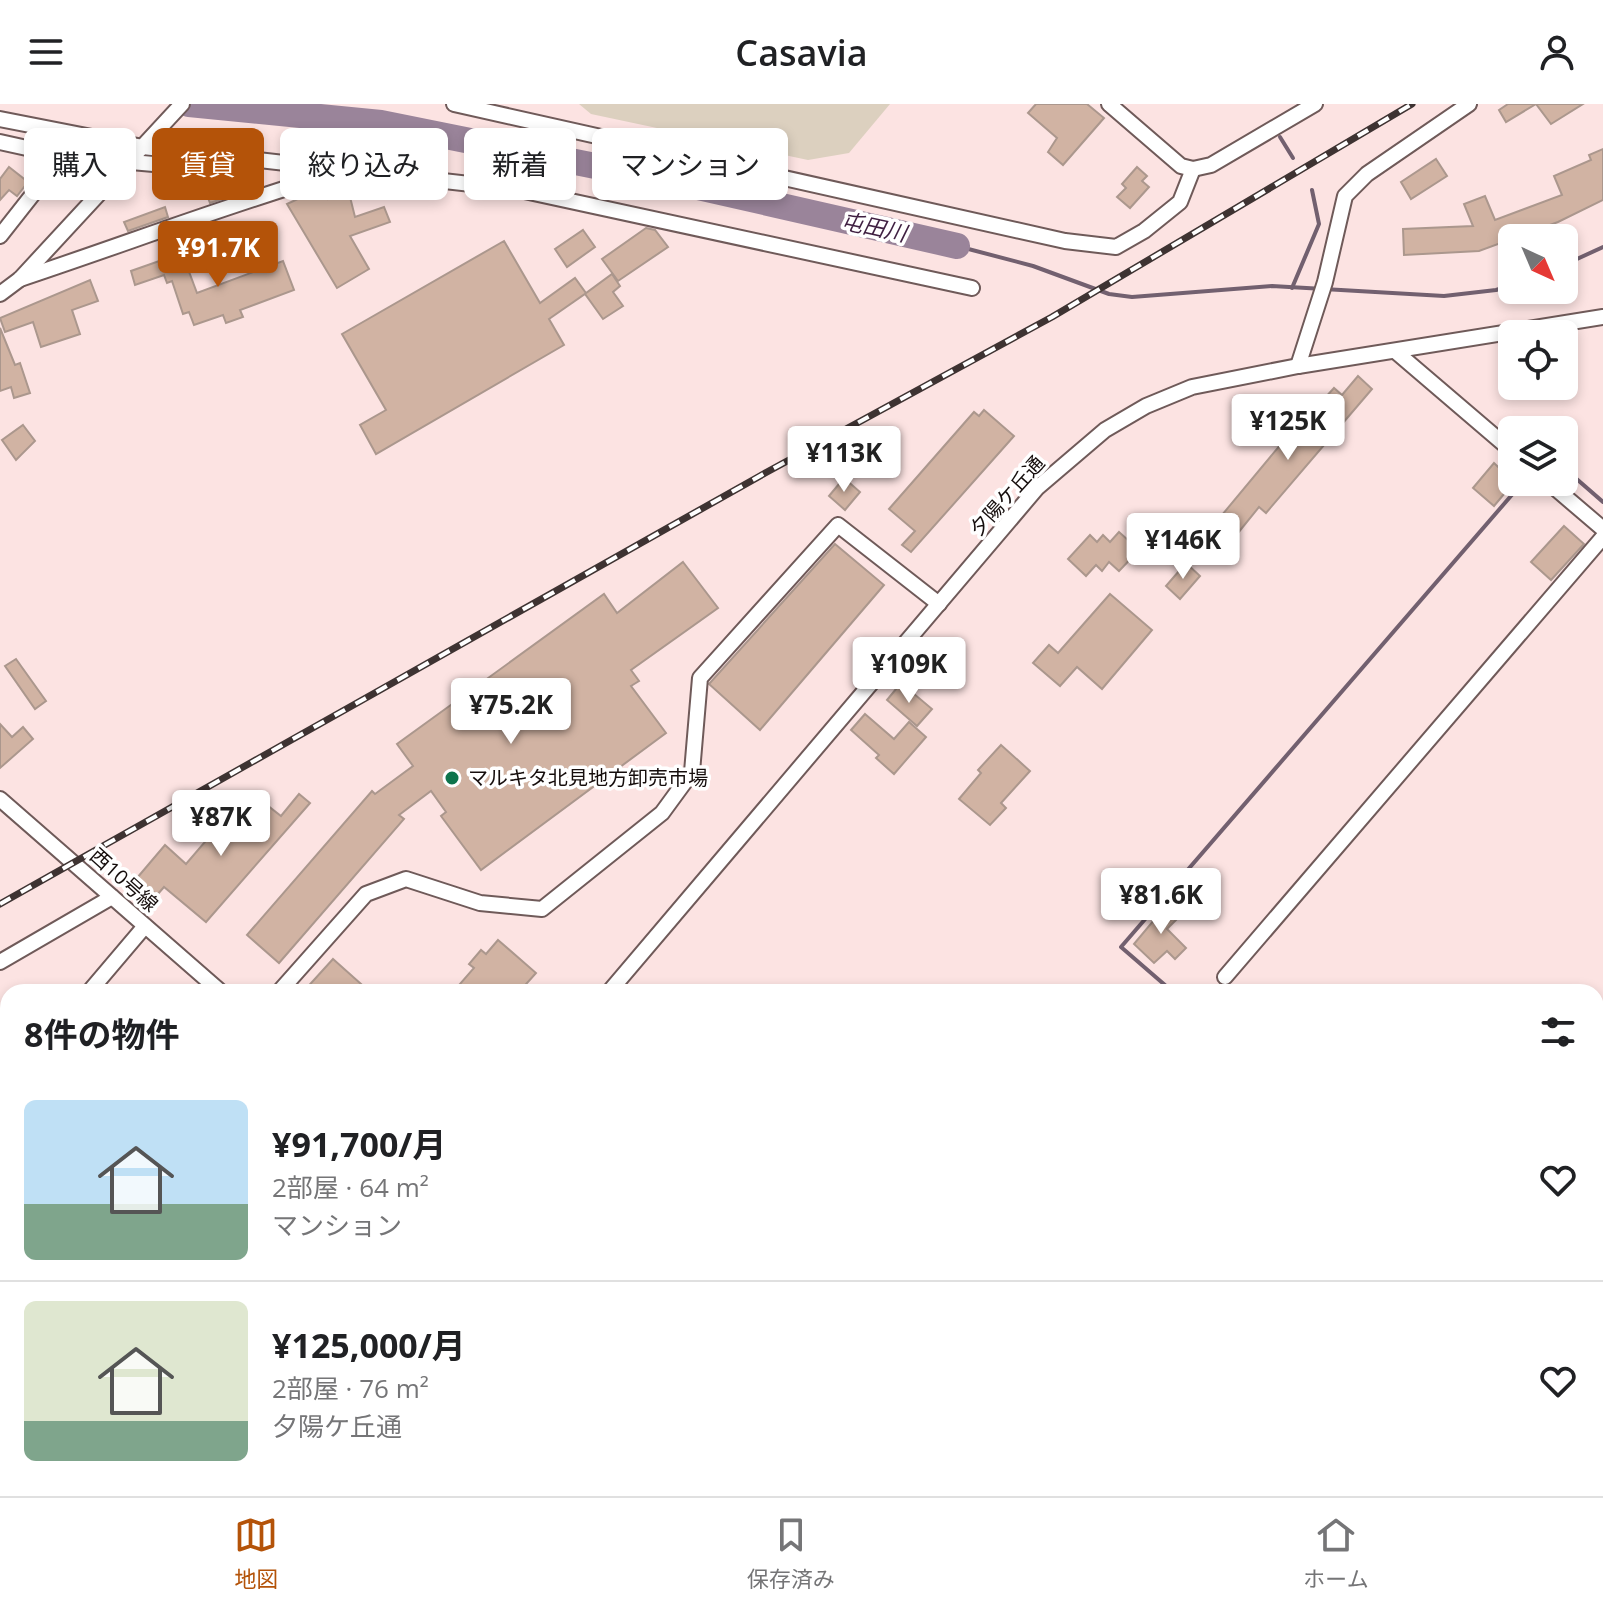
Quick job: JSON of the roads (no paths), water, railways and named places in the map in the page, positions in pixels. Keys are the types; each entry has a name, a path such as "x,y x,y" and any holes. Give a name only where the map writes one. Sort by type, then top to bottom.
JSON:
{"street":[{"path":"136,155 182,104"},
{"path":"454,104 1065,241 1116,247 1144,231 1180,202 1193,169"},
{"path":"1109,104 1181,166 1193,169 1211,165 1315,104"},
{"path":"1298,366 1325,282 1345,196 1367,174 1469,104"},
{"path":"0,119 145,144 280,161"},
{"path":"0,142 24,147"},
{"path":"448,181 515,189 972,288"},
{"path":"0,236 28,200"},
{"path":"0,294 20,279 94,200"},
{"path":"20,279 183,225 246,200"},
{"name":"夕陽ケ丘通","path":"616,984 1037,488 1105,430 1146,406 1192,387 1298,366 1603,317"},
{"path":"1395,351 1498,439"},
{"path":"1564,496 1603,529"},
{"path":"286,984 366,894 406,879 480,903 542,909 662,813 692,772 700,678 838,525 939,604"},
{"path":"1225,977 1603,537"},
{"name":"西10号線","path":"0,799 212,984"},
{"path":"0,962 112,897"},
{"path":"96,984 145,926"}],"waterway":[{"name":"屯田川","path":"189,104 381,123 685,184 957,246"},
{"path":"1280,137 1293,158"},
{"path":"1292,288 1319,224 1312,190"},
{"name":"屯田川","path":"957,246 1033,266 1109,294 1132,297 1272,286 1444,296 1498,289"},
{"name":"屯田川","path":"1578,259 1603,247"},
{"path":"1578,480 1603,502"},
{"path":"1164,984 1121,947 1511,496"}],"railway":[{"path":"0,904 767,472 1052,317 1412,104"}],"place":[{"name":"マルキタ北見地方卸売市場","path":"452,778"}]}
